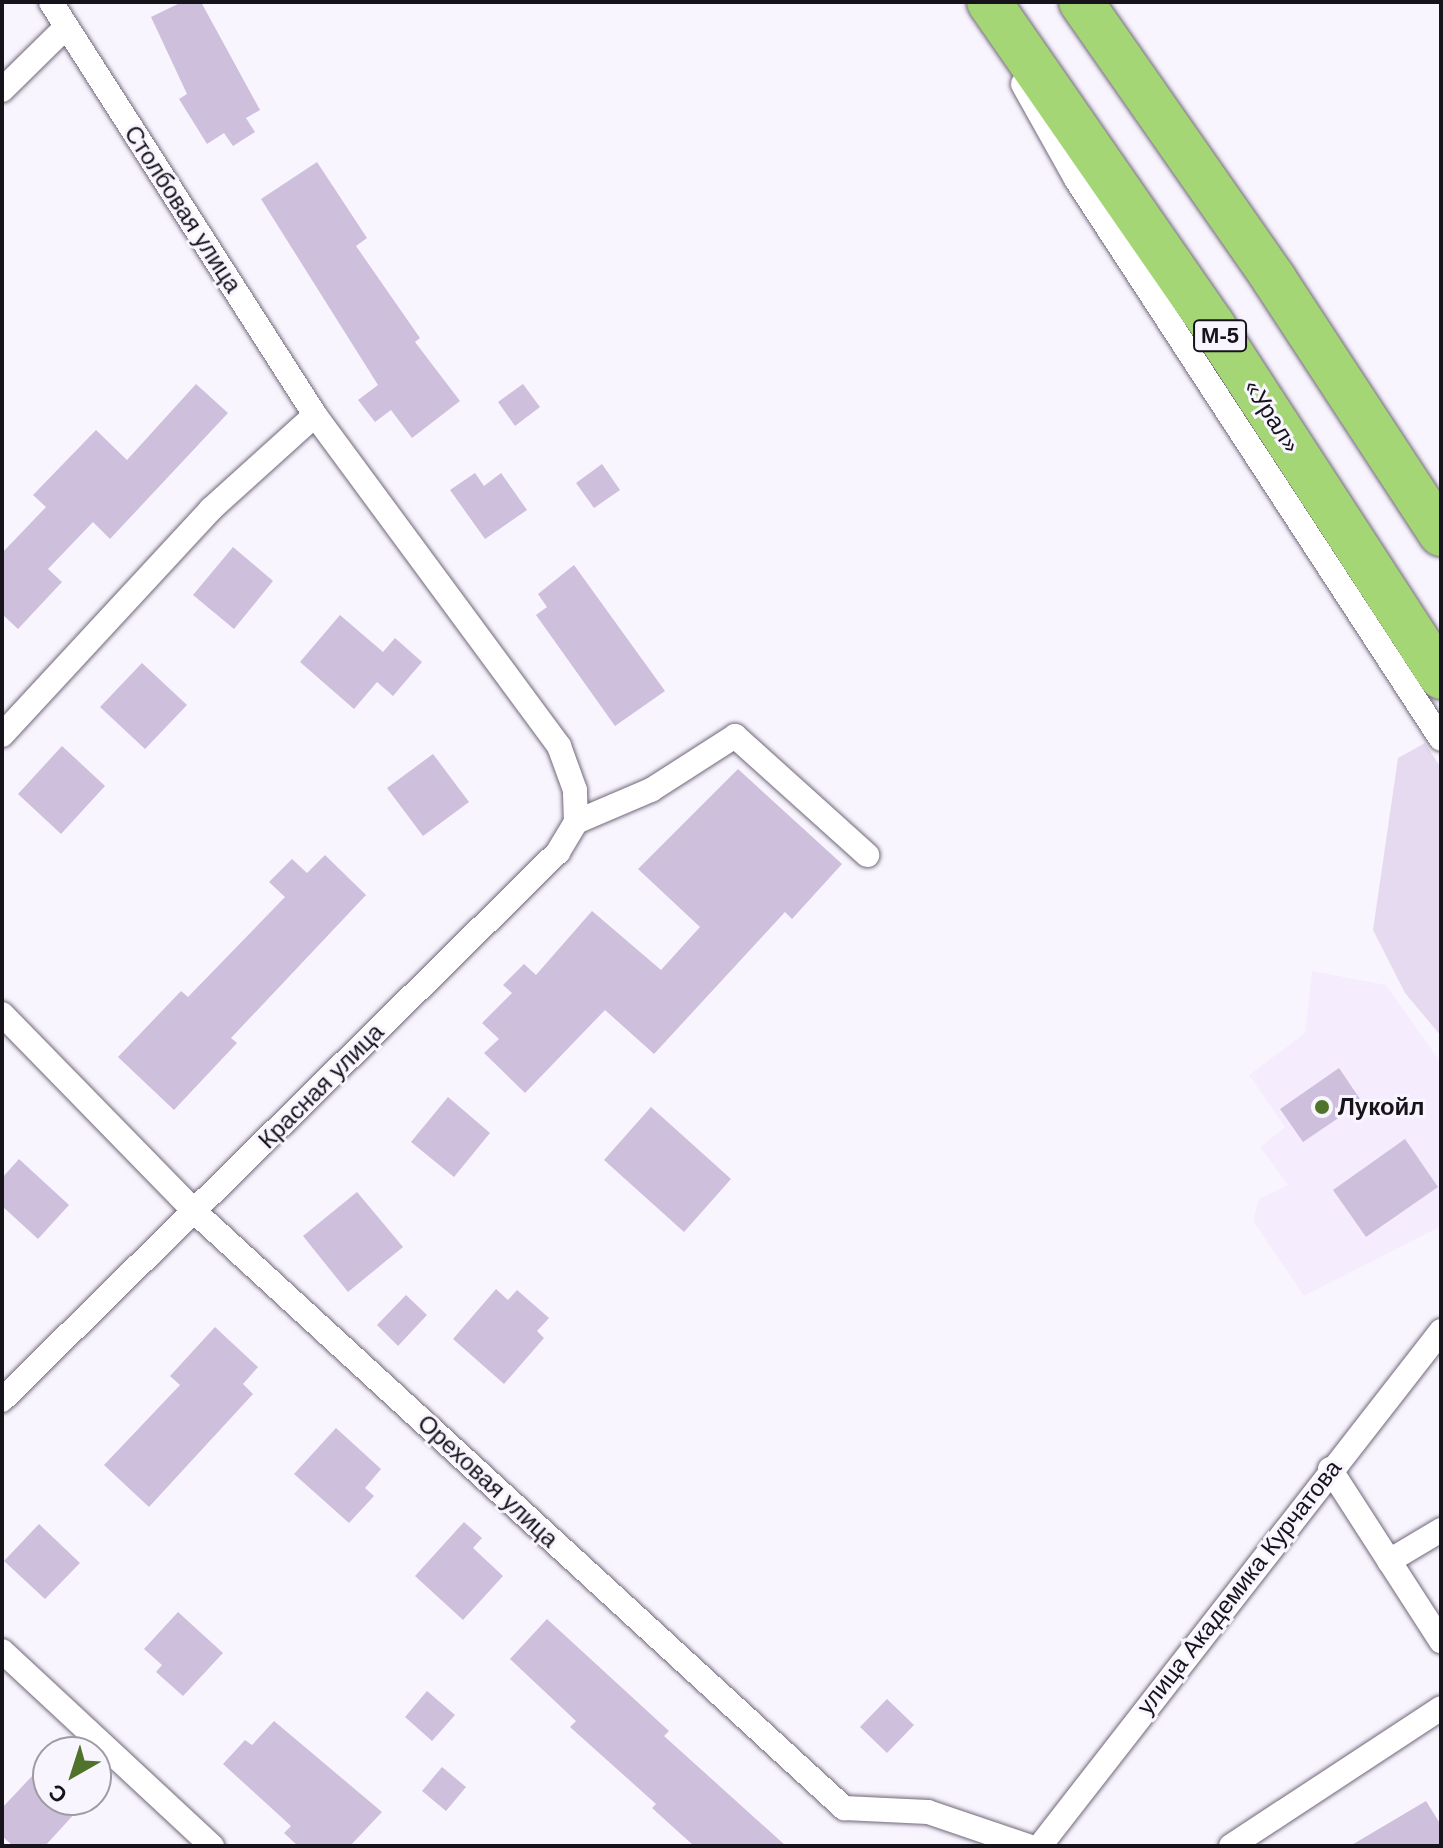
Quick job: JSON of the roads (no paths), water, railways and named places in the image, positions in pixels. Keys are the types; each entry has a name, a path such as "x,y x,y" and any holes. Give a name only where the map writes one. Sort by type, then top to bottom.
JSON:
{"highway":[{"name":"«Урал»","path":"989,2 1212,324 1441,677"},
{"path":"1081,2 1274,279 1441,534"}],"street":[{"name":"Столбовая улица","path":"51,2 315,415 559,746 575,790 576,822"},
{"path":"976,2 1076,179 1441,739"},
{"path":"2,90 66,27"},
{"path":"2,735 211,509 315,415"},
{"path":"576,822 651,790 735,736 867,855"},
{"name":"Красная улица","path":"2,1400 558,852 576,822"},
{"name":"Ореховая улица","path":"2,1014 194,1211 844,1808 928,1812 1028,1846"},
{"name":"улица Академика Курчатова","path":"1040,1846 1330,1469 1441,1331"},
{"path":"1330,1469 1441,1641"},
{"path":"1389,1561 1441,1530"},
{"path":"2,1651 212,1846"},
{"path":"1231,1846 1441,1708"}],"place":[{"name":"Лукойл","path":"1322,1107"}]}
